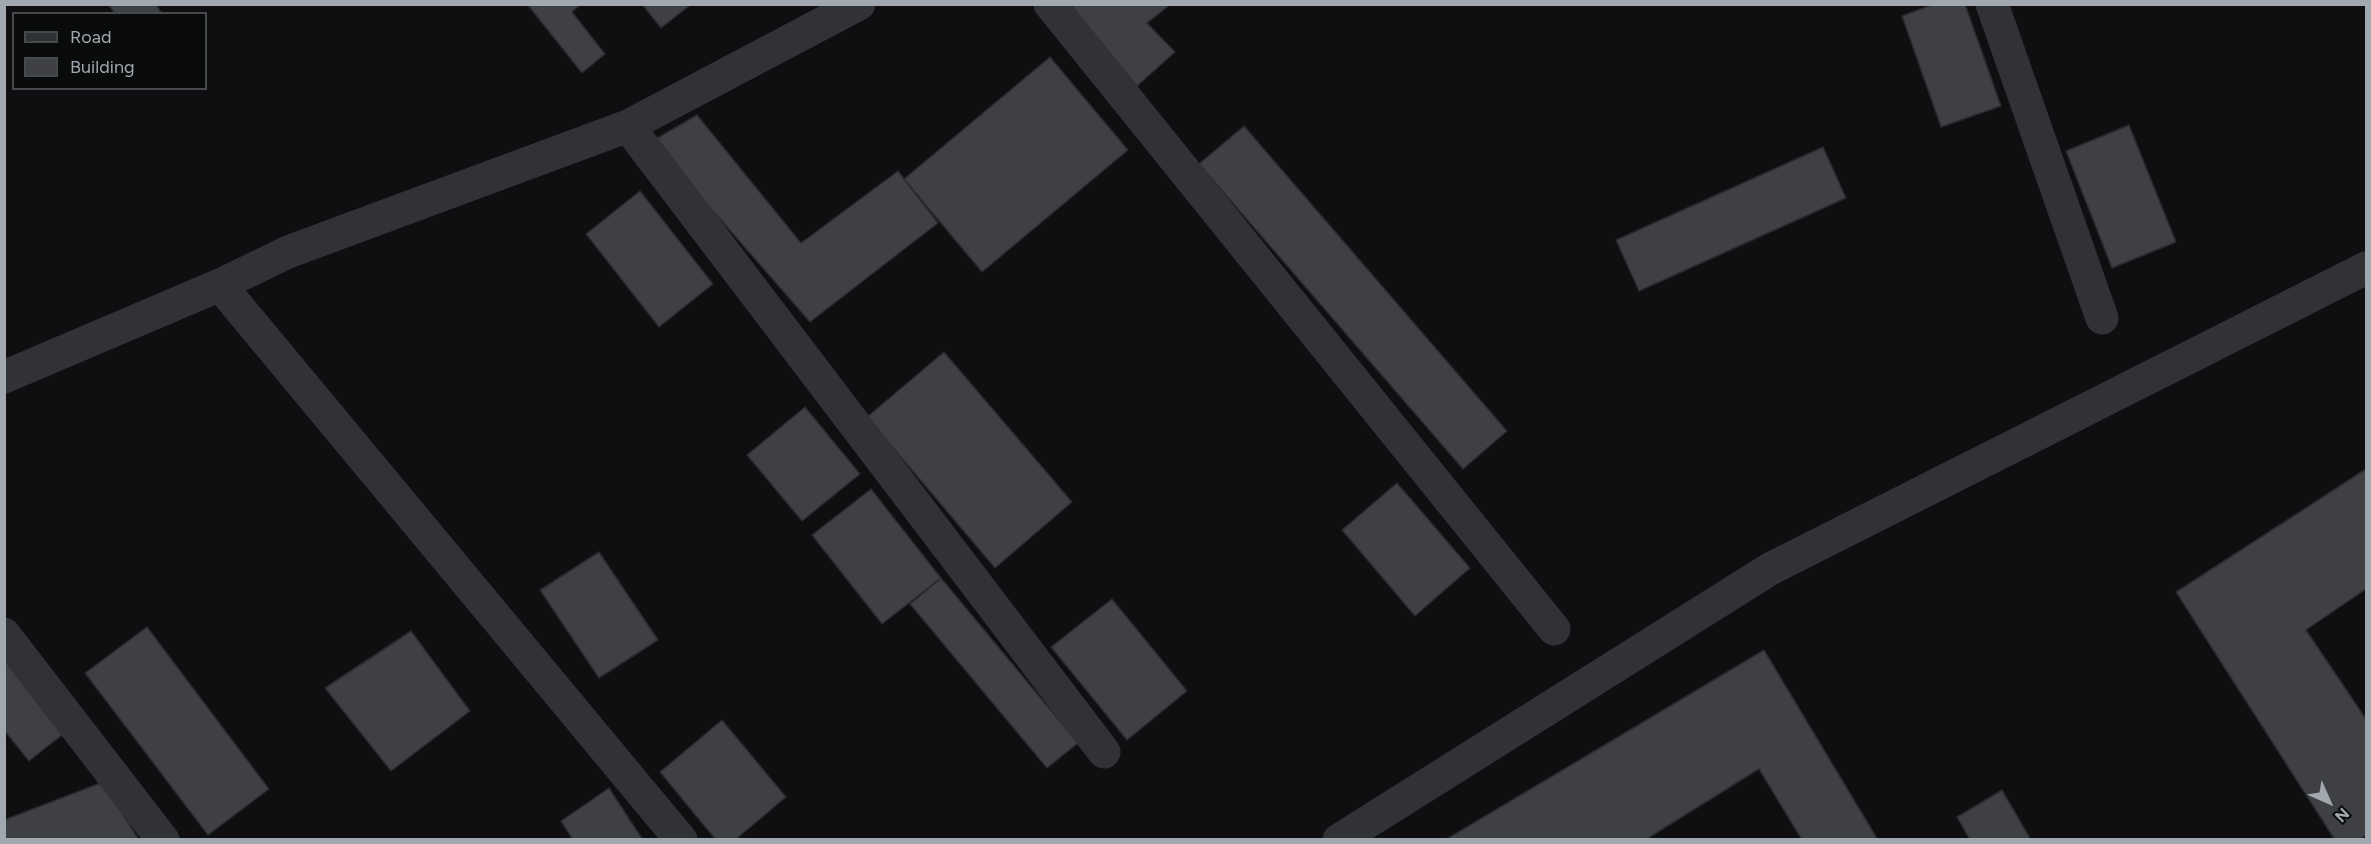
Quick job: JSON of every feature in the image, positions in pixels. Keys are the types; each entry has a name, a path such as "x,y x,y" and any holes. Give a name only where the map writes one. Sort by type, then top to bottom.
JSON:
{"street":[{"path":"4,378 220,285 288,252 628,126 860,4"},
{"path":"1050,4 1554,629"},
{"path":"1992,4 2102,318"},
{"path":"628,126 1104,752"},
{"path":"1339,840 1770,569 2367,268"},
{"path":"220,285 681,840"},
{"path":"4,634 163,840"}],"building":[{"path":"108,4 156,4 161,12 114,12"},
{"path":"527,4 581,4 572,12 605,54 582,73"},
{"path":"642,4 688,4 689,6 661,28"},
{"path":"1069,4 1171,4 1147,23 1175,52 1137,86"},
{"path":"1934,4 1965,4 2001,106 1941,127 1902,16"},
{"path":"1050,57 1128,150 982,272 904,179"},
{"path":"697,115 801,243 898,171 938,223 810,322 652,141"},
{"path":"2129,125 2176,242 2112,268 2066,151"},
{"path":"1244,126 1507,431 1463,469 1199,164"},
{"path":"1823,147 1846,198 1639,291 1616,240"},
{"path":"640,191 713,284 659,327 586,234"},
{"path":"944,352 1072,502 995,568 867,417"},
{"path":"805,407 860,474 802,521 747,455"},
{"path":"2366,469 2366,589 2306,630 2366,719 2366,835 2359,840 2335,840 2176,592"},
{"path":"1397,483 1470,568 1415,616 1342,530"},
{"path":"871,489 941,578 882,624 812,535"},
{"path":"599,552 658,640 599,678 540,590"},
{"path":"941,578 1078,743 1047,768 910,604"},
{"path":"1112,599 1187,691 1127,740 1051,647"},
{"path":"147,627 269,789 208,835 85,673"},
{"path":"411,631 470,711 391,771 325,688"},
{"path":"4,650 67,731 29,761 4,730"},
{"path":"1764,650 1878,840 1802,840 1759,769 1645,840 1445,840"},
{"path":"722,720 786,797 735,840 716,840 660,772"},
{"path":"103,782 139,840 4,840 4,820"},
{"path":"609,788 643,840 573,840 561,821"},
{"path":"2002,790 2031,840 1970,840 1957,817"}]}
